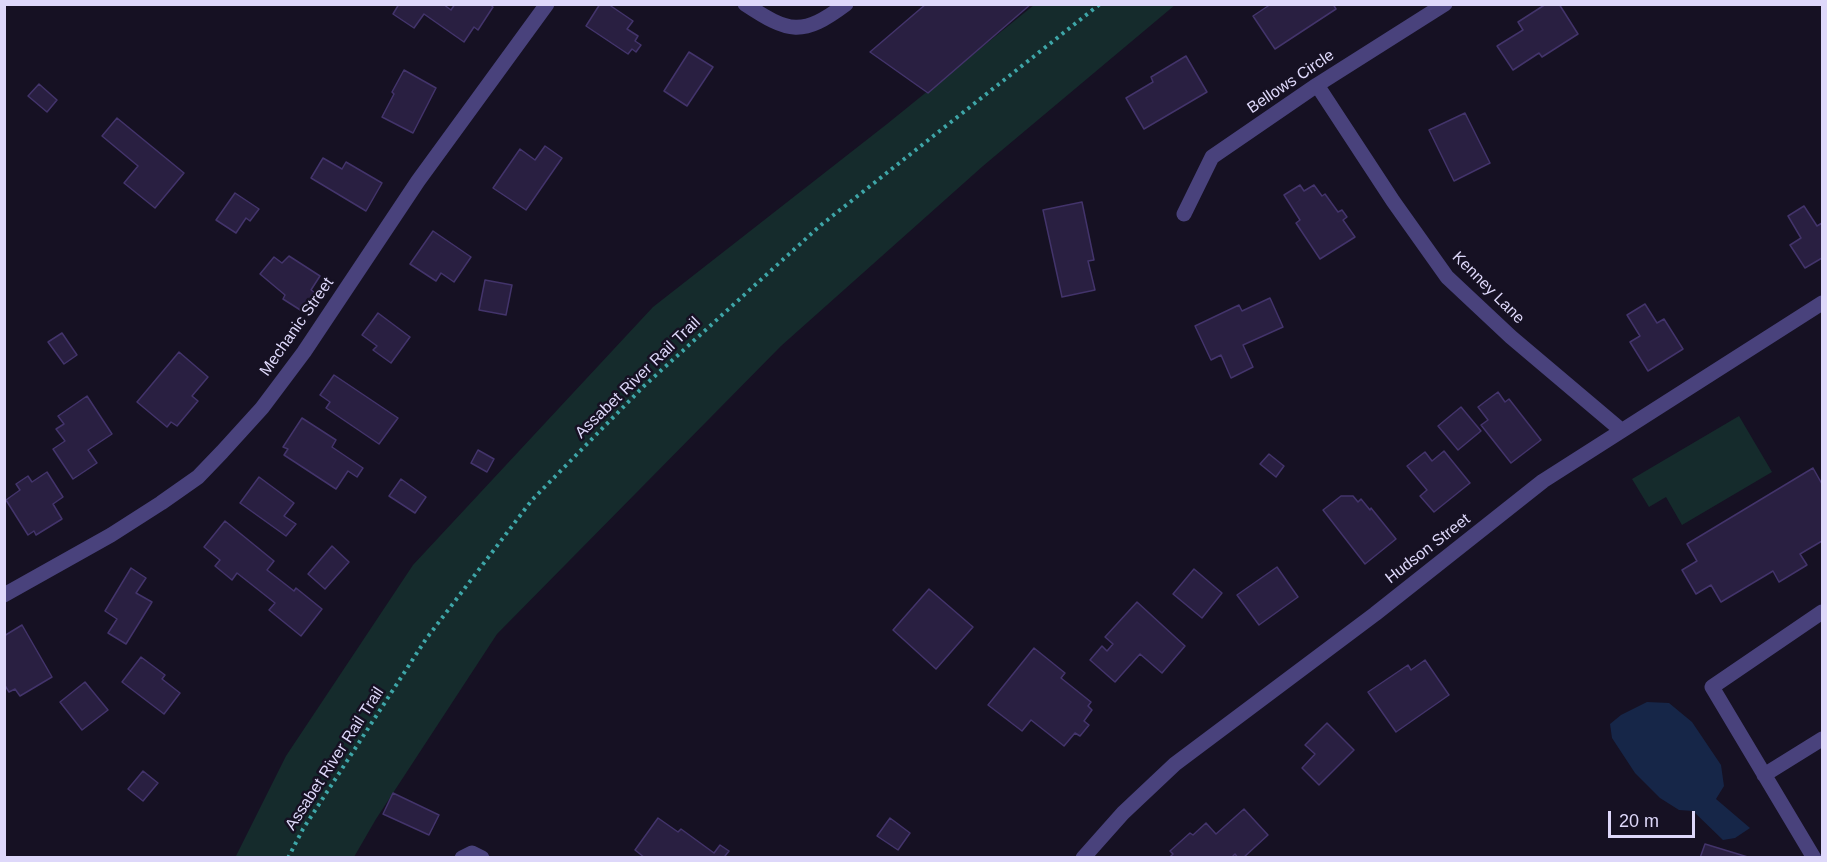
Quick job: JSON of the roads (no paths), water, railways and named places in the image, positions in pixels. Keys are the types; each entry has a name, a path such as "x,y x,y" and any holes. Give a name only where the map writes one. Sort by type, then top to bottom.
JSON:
{"street":[{"name":"Mechanic Street","path":"4,595 102,540 161,503 198,477 222,452 262,408 304,352 418,181 547,4"},
{"path":"745,4 778,25 800,29 827,18 846,4"},
{"name":"Bellows Circle","path":"1184,214 1212,157 1445,4"},
{"name":"Kenney Lane","path":"1317,86 1447,277 1511,336 1621,430"},
{"name":"Hudson Street","path":"1083,858 1123,813 1175,764 1375,614 1543,481 1822,303"},
{"path":"1814,858 1712,687 1822,612"},
{"path":"1764,775 1822,739"},
{"path":"462,858 472,853 482,858"}],"water":[{"path":"1647,702 1669,703 1692,722 1721,765 1724,786 1716,799 1750,828 1735,838 1723,840 1693,811 1679,810 1660,798 1635,773 1612,738 1610,724 1621,715"}]}
